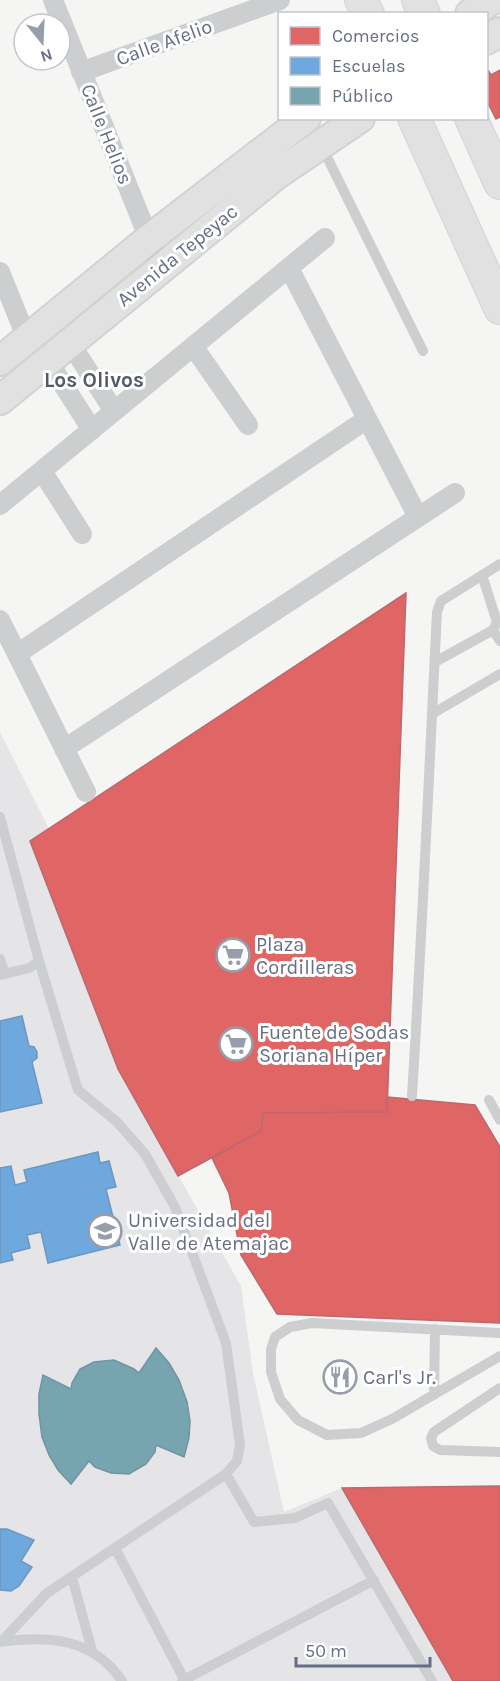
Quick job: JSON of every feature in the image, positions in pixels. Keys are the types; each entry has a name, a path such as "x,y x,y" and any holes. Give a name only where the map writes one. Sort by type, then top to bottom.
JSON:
{"main road":[{"path":"415,120 500,308"},
{"path":"472,120 500,183"}],"street":[{"name":"Calle Helios","path":"52,0 161,268"},
{"name":"Calle Afelio","path":"81,72 280,0"},
{"path":"473,12 492,0"},
{"name":"Avenida Tepeyac","path":"0,361 149,239 303,120"},
{"name":"Avenida Tepeyac","path":"0,400 276,175 357,120"},
{"path":"0,505 325,238"},
{"path":"289,268 418,518"},
{"path":"0,272 27,339"},
{"path":"70,343 114,411"},
{"path":"193,346 248,425"},
{"path":"48,361 92,430"},
{"path":"17,654 367,419"},
{"path":"42,471 82,534"},
{"path":"64,749 455,493"},
{"path":"0,620 86,792"}],"lane":[{"path":"321,145 423,351"},
{"path":"412,1096 421,963 437,612 441,601 500,564"},
{"path":"435,662 493,630 497,622 482,575"},
{"path":"493,630 500,641"},
{"path":"432,714 500,674"},
{"path":"0,817 39,961 78,1090 117,1122 146,1154 175,1207 226,1342 240,1445 237,1461 226,1474 47,1593 1,1642"},
{"path":"0,959 2,974 28,968 39,961"},
{"path":"489,1100 500,1120"},
{"path":"500,1333 312,1323 290,1327 275,1337 271,1348 271,1372 280,1399 298,1420 327,1435 361,1433 392,1419 500,1356"},
{"path":"434,1395 435,1329"},
{"path":"500,1388 434,1432 431,1438 433,1446 440,1450 500,1452"},
{"path":"226,1474 254,1522 295,1518 328,1503 432,1681"},
{"path":"115,1548 184,1681 374,1580"},
{"path":"72,1577 92,1651"},
{"path":"1,1642 23,1638 57,1639 92,1651 112,1666 122,1681"}],"shaded area":[{"name":"Universidad del Valle de Atemajac","path":"0,732 49,829 30,842 118,1069 241,1286 253,1373 284,1512 342,1488 453,1681 0,1681"}],"building: Comercios":[{"path":"488,70 491,75 500,70 500,117 496,119 488,103"},
{"name":"Plaza Cordilleras","path":"406,593 387,1112 263,1113 261,1131 178,1176 118,1069 30,841"},
{"path":"387,1097 475,1105 500,1147 500,1323 277,1314 241,1255 229,1193 212,1158 261,1131 263,1113 387,1112"},
{"path":"500,1486 500,1681 453,1681 342,1488"}],"building: Escuelas":[{"path":"22,1016 29,1046 34,1047 37,1052 37,1058 32,1062 42,1103 0,1112 0,1021"},
{"path":"98,1152 100,1163 109,1161 116,1187 106,1189 120,1245 48,1263 41,1232 27,1235 30,1248 11,1253 13,1260 0,1263 0,1168 11,1166 15,1185 27,1182 24,1170"},
{"path":"0,1529 7,1529 34,1540 21,1561 32,1567 19,1586 11,1591 0,1590"}],"building: Público":[{"path":"156,1348 169,1363 179,1380 187,1402 190,1421 189,1438 184,1457 156,1445 155,1452 146,1464 129,1474 111,1473 95,1467 89,1461 71,1484 58,1470 42,1437 39,1394 43,1375 71,1389 80,1369 94,1362 114,1360 139,1373"}],"place":[{"name":"Plaza Cordilleras","path":"233,955"},
{"name":"Fuente de Sodas Soriana Híper","path":"236,1044"},
{"name":"Universidad del Valle de Atemajac","path":"105,1231"},
{"name":"Carl's Jr.","path":"340,1377"}],"district":[{"name":"Los Olivos","path":"94,380"}]}
